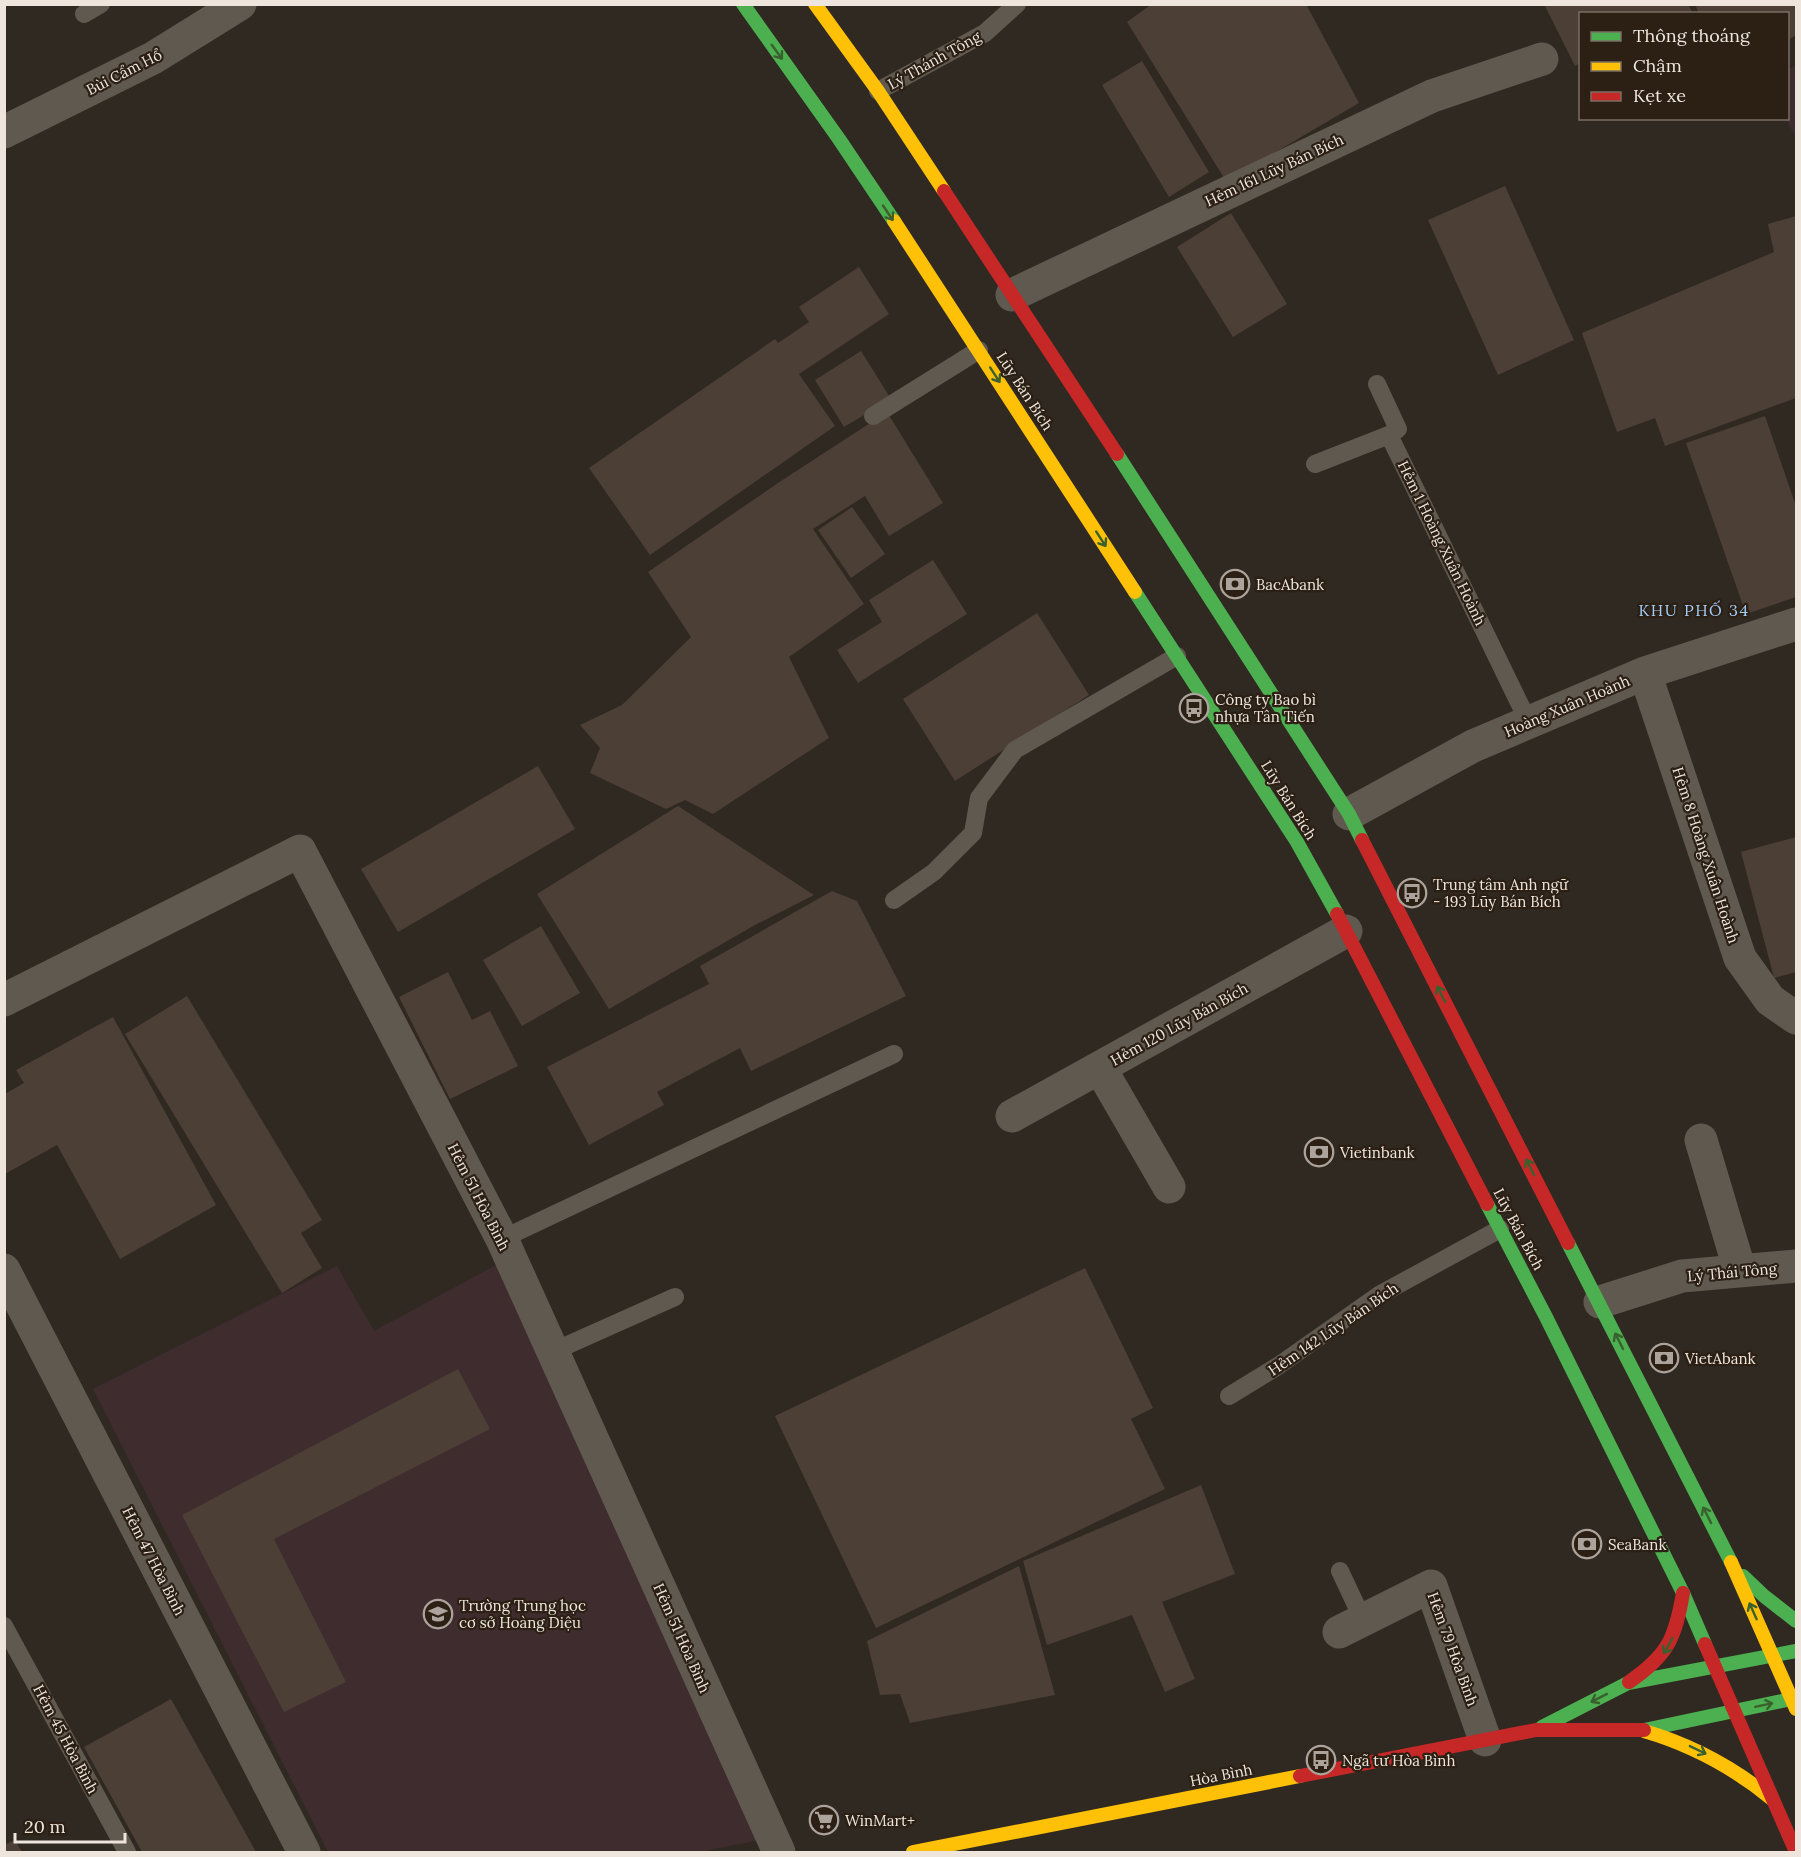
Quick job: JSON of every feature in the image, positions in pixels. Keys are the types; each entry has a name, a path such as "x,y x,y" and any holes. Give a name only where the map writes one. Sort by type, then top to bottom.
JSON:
{"main road":[{"name":"Lũy Bán Bích","path":"743,4 839,139 979,350 1297,842 1346,931 1546,1317 1683,1593 1735,1711"},
{"path":"815,4 878,91 1349,814 1734,1567 1795,1702"},
{"path":"1734,1567 1764,1596 1797,1621"},
{"path":"1628,1683 1658,1662 1669,1647 1683,1593"},
{"path":"1773,1656 1797,1652"},
{"name":"Hòa Bình","path":"1536,1730 1628,1683 1773,1656"},
{"name":"Hòa Bình","path":"912,1852 1536,1730 1643,1730 1735,1711 1795,1702"},
{"path":"1735,1711 1797,1852"},
{"path":"1643,1730 1672,1738 1725,1764 1751,1781 1776,1802"}],"street":[{"name":"Bùi Cẩm Hổ","path":"4,132 153,58 240,4"},
{"name":"Hẻm 161 Lũy Bán Bích","path":"1012,295 1432,96 1542,59"},
{"name":"Hoàng Xuân Hoành","path":"1349,814 1473,746 1645,674 1797,624"},
{"name":"Hẻm 8 Hoàng Xuân Hoành","path":"1645,674 1740,958 1770,1000 1797,1018"},
{"name":"Hẻm 51 Hòa Bình","path":"4,1000 300,851 502,1239 779,1852"},
{"name":"Hẻm 120 Lũy Bán Bích","path":"1012,1116 1346,931"},
{"path":"1100,1068 1168,1187"},
{"path":"1701,1140 1740,1271"},
{"name":"Lý Thái Tông","path":"1600,1302 1682,1276 1797,1266"},
{"name":"Hẻm 47 Hòa Bình","path":"4,1270 304,1852"},
{"name":"Hẻm 79 Hòa Bình","path":"1351,1626 1431,1586 1485,1740"}],"lane":[{"path":"84,14 101,4"},
{"name":"Lý Thánh Tông","path":"878,91 985,33 1017,4"},
{"path":"873,416 979,350"},
{"path":"1315,464 1389,435 1398,429 1377,384"},
{"name":"Hẻm 1 Hoàng Xuân Hoành","path":"1389,435 1529,723"},
{"path":"894,900 934,872 972,833 979,798 1015,750 1177,657"},
{"path":"502,1239 894,1054"},
{"name":"Hẻm 142 Lũy Bán Bích","path":"1229,1396 1278,1366 1380,1295 1500,1229"},
{"path":"552,1352 675,1297"},
{"path":"1341,1571 1351,1626"},
{"name":"Hẻm 45 Hòa Bình","path":"4,1626 127,1852"}],"shaded area":[{"path":"1796,66 1796,138 1787,120 1789,120 1789,69"},
{"name":"Trường Trung học cơ sở Hoàng Diệu","path":"507,1259 771,1838 699,1852 328,1852 93,1389 337,1266 374,1331"}],"building":[{"path":"1152,4 1306,4 1359,103 1226,181 1127,22"},
{"path":"1544,4 1688,4 1692,12 1579,12 1579,64 1575,66"},
{"path":"1695,4 1796,4 1796,35 1789,39 1789,12 1698,12"},
{"path":"1142,61 1209,172 1169,197 1102,85"},
{"path":"1505,186 1574,340 1498,375 1428,220"},
{"path":"1231,213 1287,304 1233,337 1177,247"},
{"path":"1796,216 1796,398 1665,446 1655,418 1617,432 1582,333 1774,252 1768,224"},
{"path":"859,267 889,314 799,374 835,426 650,555 589,468 775,339 778,343 809,322 799,307"},
{"path":"861,351 891,399 844,427 815,380"},
{"path":"887,412 943,503 889,536 865,496 813,529 864,604 789,657 829,738 713,814 685,800 666,809 590,773 600,748 580,725 622,705 691,637 648,572"},
{"path":"1765,416 1796,506 1796,597 1746,614 1686,443"},
{"path":"852,507 885,554 851,578 818,530"},
{"path":"933,560 967,614 858,683 837,650 882,622 869,600"},
{"path":"1037,613 1089,695 955,781 903,699"},
{"path":"538,766 575,829 398,932 361,869"},
{"path":"678,806 814,895 755,925 609,1009 537,894"},
{"path":"1796,837 1796,972 1774,978 1741,852"},
{"path":"832,891 857,901 906,996 751,1071 740,1048 657,1092 664,1105 589,1145 547,1067 709,984 700,966"},
{"path":"541,926 580,993 522,1026 483,960"},
{"path":"448,972 472,1020 490,1011 518,1066 450,1099 399,997"},
{"path":"187,996 322,1220 301,1233 322,1268 282,1293 125,1034"},
{"path":"113,1017 216,1205 120,1259 57,1145 5,1174 5,1094 24,1083 16,1070"},
{"path":"1085,1268 1153,1408 1131,1419 1165,1489 876,1628 775,1416"},
{"path":"458,1369 490,1429 274,1539 346,1682 284,1712 182,1515"},
{"path":"1201,1485 1235,1574 1162,1602 1195,1679 1165,1692 1132,1615 1047,1645 1023,1561"},
{"path":"1019,1566 1055,1695 910,1723 900,1694 880,1695 867,1641"},
{"path":"171,1699 256,1852 142,1852 84,1747"},
{"path":"15,1840 22,1852 4,1852 4,1845"}],"traffic: fast":[{"path":"743,4 894,221"},
{"path":"1117,454 1349,814 1362,840"},
{"path":"1135,592 1297,842 1337,914"},
{"path":"1487,1204 1546,1317 1683,1593 1705,1644"},
{"path":"1568,1243 1731,1562"},
{"path":"1743,1576 1796,1621"},
{"path":"1542,1727 1628,1683 1796,1651"},
{"path":"1644,1730 1796,1698"}],"traffic: slow":[{"path":"815,4 878,91 944,191"},
{"path":"894,221 1135,592"},
{"path":"1731,1562 1796,1709"},
{"path":"1644,1731 1679,1743 1711,1758 1772,1799"},
{"path":"913,1852 1300,1776"}],"traffic: jam":[{"path":"944,191 1117,454"},
{"path":"1362,840 1568,1243"},
{"path":"1337,914 1487,1204"},
{"path":"1629,1682 1653,1663 1668,1645 1677,1623 1683,1593"},
{"path":"1705,1644 1796,1852"},
{"path":"1300,1776 1536,1730 1644,1730"}],"place":[{"name":"BacAbank","path":"1235,584"},
{"name":"Công ty Bao bì nhựa Tân Tiến","path":"1194,708"},
{"name":"Trung tâm Anh ngữ - 193 Lũy Bán Bích","path":"1412,893"},
{"name":"Vietinbank","path":"1319,1152"},
{"name":"VietAbank","path":"1664,1358"},
{"name":"SeaBank","path":"1587,1544"},
{"name":"Trường Trung học cơ sở Hoàng Diệu","path":"438,1614"},
{"name":"Ngã tư Hòa Bình","path":"1321,1760"},
{"name":"WinMart+","path":"824,1820"}],"district":[{"name":"KHU PHỐ 34","path":"1694,610"}]}
